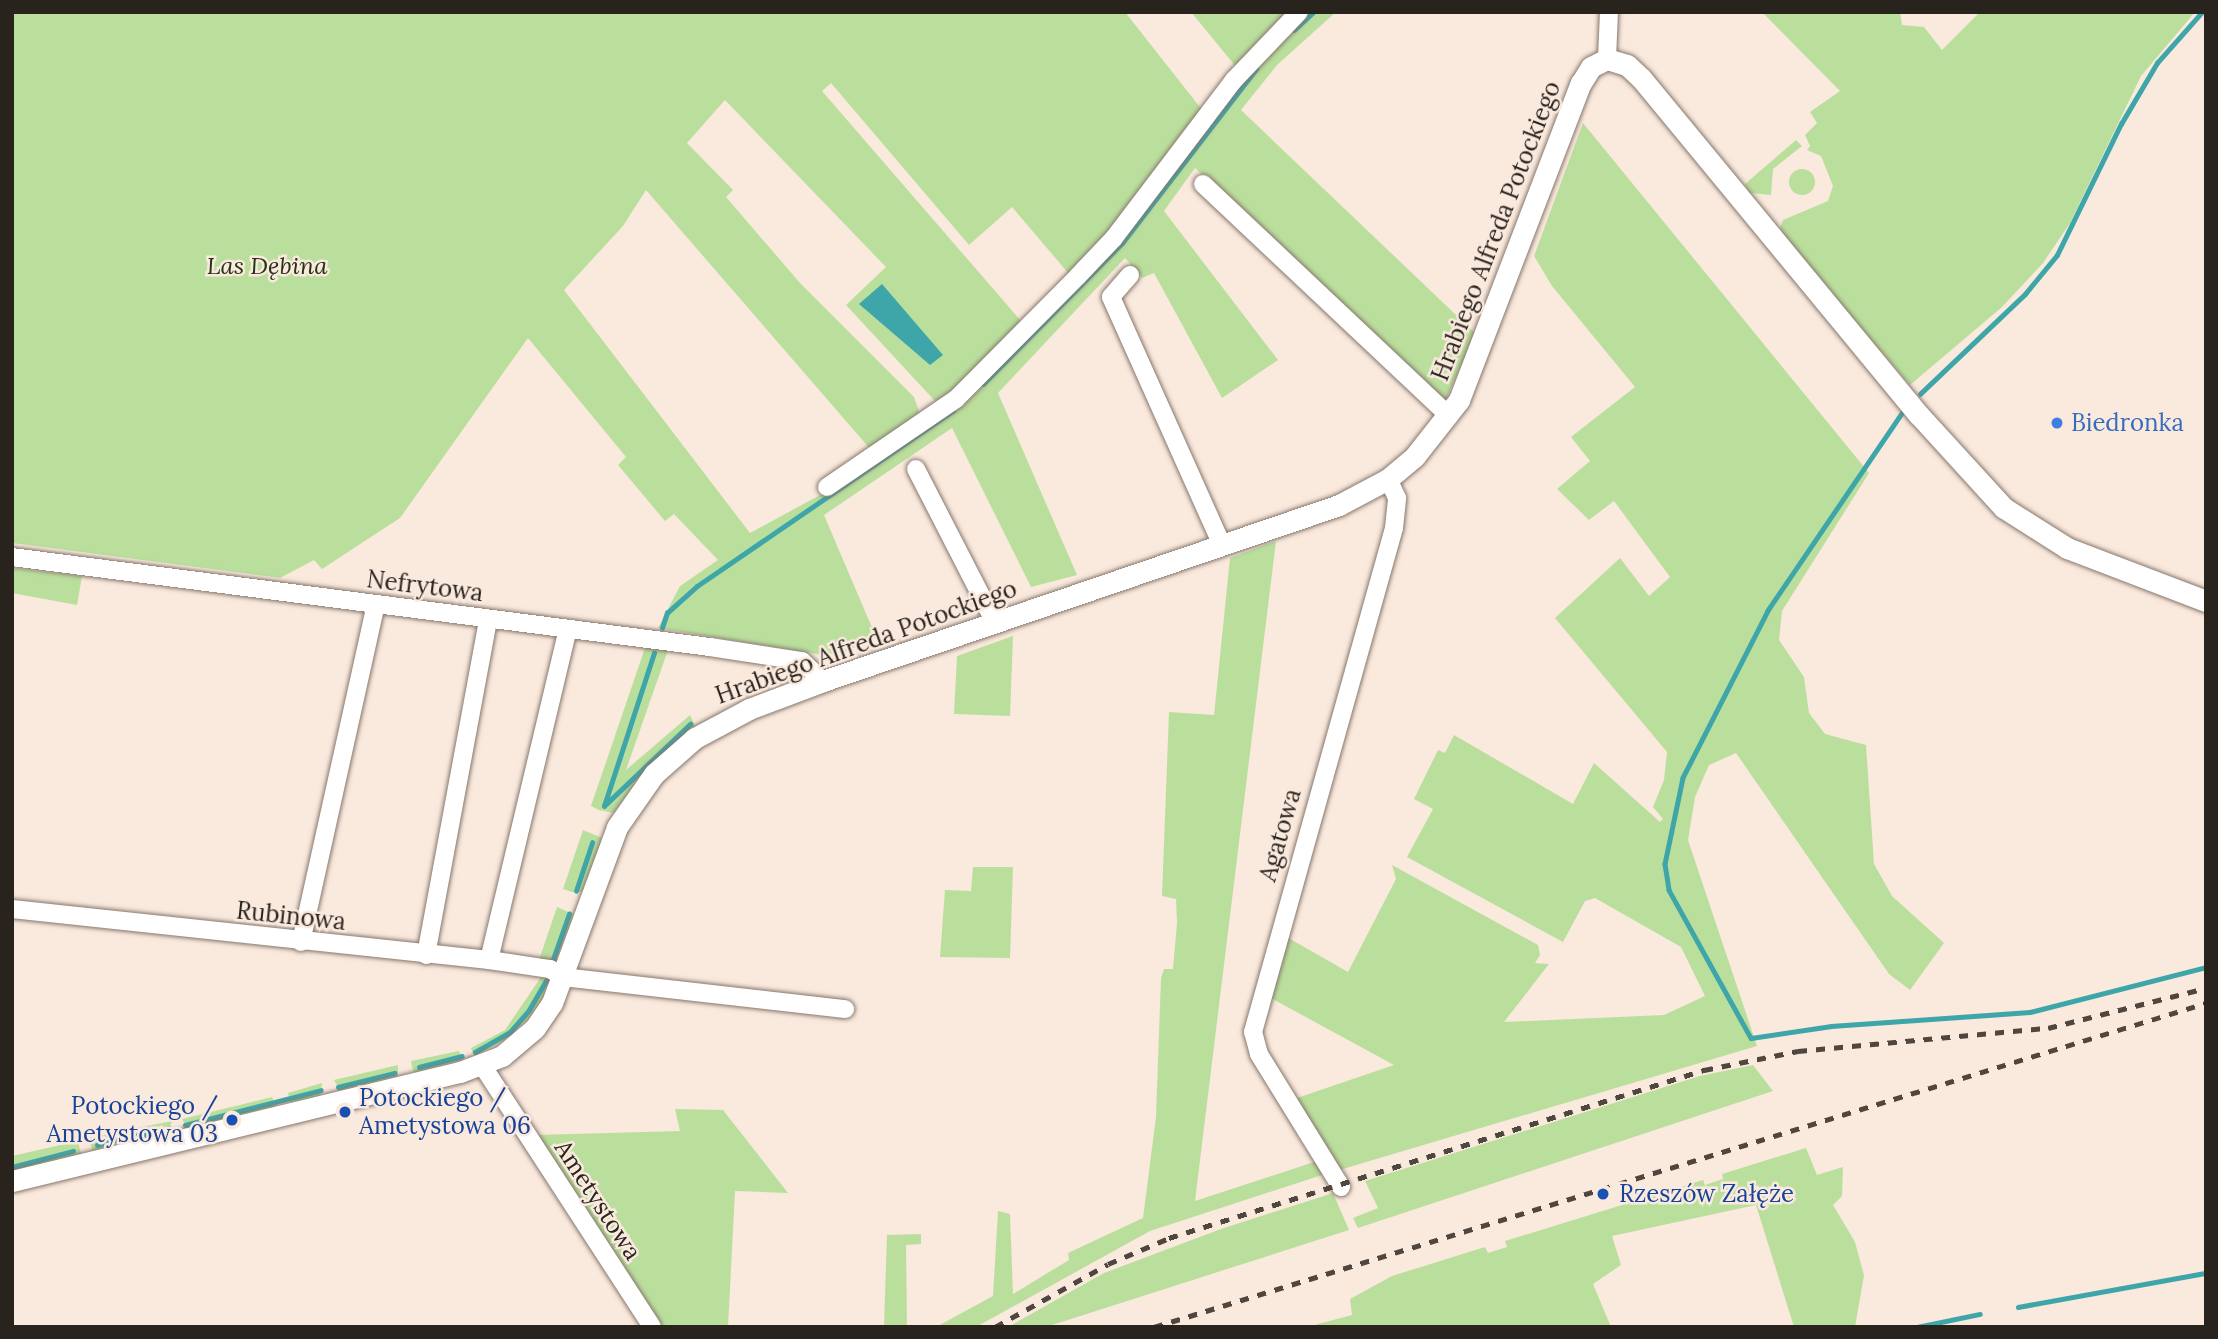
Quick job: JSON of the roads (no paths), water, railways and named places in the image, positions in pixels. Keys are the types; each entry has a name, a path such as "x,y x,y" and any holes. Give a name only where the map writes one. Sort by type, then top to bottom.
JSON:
{"street":[{"path":"827,487 956,399 1114,238 1234,80 1299,12"},
{"path":"1609,12 1607,59 1627,65 1641,78 1980,486 2030,528 2107,564 2206,601"},
{"name":"Hrabiego Alfreda Potockiego","path":"12,1181 482,1065 518,1045 534,1028 563,976 607,848 654,774 673,755 722,721 823,681 994,621 1339,505 1388,479 1415,456 1449,416 1481,354 1581,83 1591,67 1607,59"},
{"path":"1203,184 1449,416"},
{"path":"1130,275 1111,297 1222,544"},
{"path":"916,470 994,621"},
{"name":"Agatowa","path":"1341,1187 1259,1054 1252,1032 1394,528 1396,498 1388,479"},
{"name":"Nefrytowa","path":"12,557 802,661 823,681"},
{"path":"301,943 376,605"},
{"path":"426,955 488,619"},
{"path":"489,960 568,629"},
{"name":"Rubinowa","path":"12,909 301,943 489,960 537,966 563,976 845,1009"},
{"name":"Ametystowa","path":"482,1065 652,1327"}],"water":[{"path":"882,284 943,355 930,365 859,304"}],"waterway":[{"path":"1294,30 1313,12"},
{"path":"1920,394 2025,294 2057,255 2121,124 2157,63 2202,12"},
{"path":"983,384 1122,243 1256,69"},
{"path":"662,628 667,613 697,586 953,411"},
{"path":"1903,412 1768,611 1683,778 1665,864 1669,890 1751,1038 1831,1026 2030,1012 2206,967"},
{"path":"604,806 654,653"},
{"path":"604,806 690,724"},
{"path":"576,891 592,843"},
{"path":"552,962 569,914"},
{"path":"475,1052 510,1032 529,1010 546,981"},
{"path":"419,1067 462,1056"},
{"path":"338,1087 394,1073"},
{"path":"185,1125 321,1090"},
{"path":"135,1136 169,1128"},
{"path":"97,1145 116,1140"},
{"path":"12,1167 73,1151"},
{"path":"2018,1307 2206,1273"},
{"path":"1917,1327 1980,1314"}],"railway":[{"path":"995,1327 1108,1264 1169,1238 1704,1070 1798,1051 2048,1028 2206,988"},
{"path":"1154,1327 2206,1003"}],"place":[{"name":"Biedronka","path":"2057,423"},
{"name":"Potockiego / Ametystowa 06","path":"345,1112"},
{"name":"Potockiego / Ametystowa 03","path":"232,1120"},
{"name":"Rzeszów Załęże","path":"1603,1194"}],"park label":[{"name":"Las Dębina","path":"267,266"}]}
